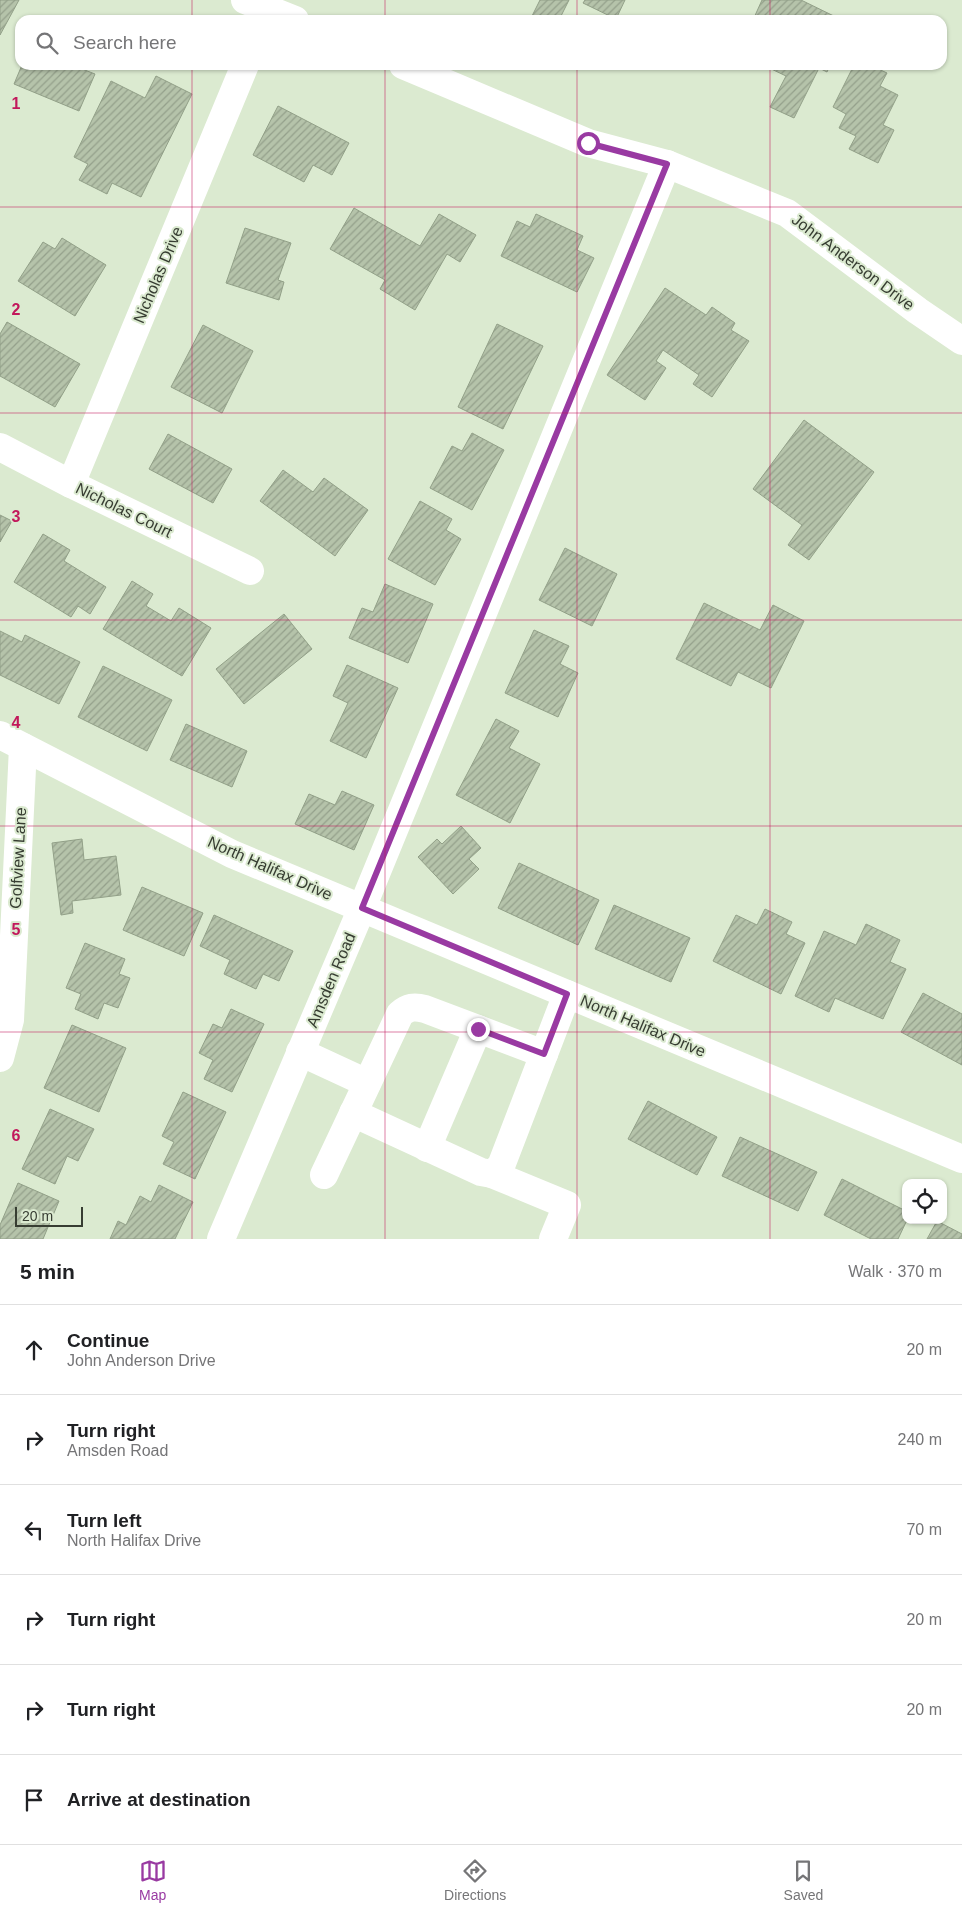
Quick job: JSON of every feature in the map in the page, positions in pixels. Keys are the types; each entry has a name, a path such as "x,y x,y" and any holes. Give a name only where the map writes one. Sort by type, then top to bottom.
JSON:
{"street":[{"path":"259,10 277,15"},
{"name":"Nicholas Drive","path":"71,484 243,70"},
{"name":"John Anderson Drive","path":"415,70 588,143 667,164 787,213 918,311 962,341"},
{"name":"Amsden Road","path":"221,1239 362,908 667,164"},
{"name":"Nicholas Court","path":"0,447 71,484 250,570"},
{"name":"North Halifax Drive","path":"12,741 232,854 962,1159"},
{"name":"Golfview Lane","path":"0,1058 10,1020 12,741"},
{"path":"492,1174 501,1166 567,994"},
{"path":"324,1175 400,1014 411,1007 425,1009 544,1054"},
{"path":"427,1148 478,1029"},
{"path":"300,1052 367,1082"},
{"path":"353,1113 481,1172 492,1174 567,1205 553,1239"}],"building":[{"path":"0,0 19,0 0,35"},
{"path":"540,0 569,0 562,15 532,15"},
{"path":"585,0 625,0 618,15 608,15 583,3"},
{"path":"762,0 801,0 832,15 755,15"},
{"path":"20,70 85,70 95,74 79,111 14,84"},
{"path":"773,70 818,70 794,118 770,107 786,76"},
{"path":"852,70 881,70 887,73 880,86 898,95 883,125 894,130 878,163 849,149 856,136 839,128 846,114 833,107"},
{"path":"156,76 192,94 141,197 112,183 107,194 79,180 88,164 74,157 111,81 145,98"},
{"path":"278,106 349,143 332,175 313,165 304,182 253,155"},
{"path":"354,208 420,246 439,214 476,235 460,262 447,254 415,310 380,289 385,280 330,249"},
{"path":"536,214 583,236 577,250 594,258 577,292 501,256 517,221 530,227"},
{"path":"245,228 291,243 278,280 284,282 279,300 226,283"},
{"path":"62,238 106,265 75,316 18,281 43,242 55,249"},
{"path":"665,288 706,315 712,307 735,323 731,330 749,341 712,397 693,384 699,375 663,350 656,361 666,368 645,400 607,375"},
{"path":"7,322 80,364 55,407 0,376 0,334"},
{"path":"497,324 543,346 503,429 458,407"},
{"path":"203,325 253,351 222,413 171,387"},
{"path":"804,420 874,472 809,560 788,545 802,525 753,489"},
{"path":"472,433 504,450 472,510 430,488 452,446 462,451"},
{"path":"168,434 232,469 213,503 149,469"},
{"path":"283,470 313,492 324,478 368,510 335,556 260,501"},
{"path":"420,501 452,519 446,530 461,539 435,585 388,559"},
{"path":"0,515 12,521 0,542"},
{"path":"43,534 70,550 64,561 106,587 90,614 78,606 71,617 14,582"},
{"path":"565,548 617,574 592,626 539,600"},
{"path":"132,581 153,594 146,606 171,621 179,608 211,628 182,676 103,629"},
{"path":"385,584 433,604 408,663 349,638 362,608 373,612"},
{"path":"704,603 760,630 773,605 804,621 771,688 738,672 731,686 676,659"},
{"path":"284,614 312,649 244,704 216,669"},
{"path":"534,630 569,646 560,664 578,673 558,717 505,693"},
{"path":"0,631 22,642 25,635 80,662 59,704 0,675"},
{"path":"347,665 398,688 366,758 330,741 348,703 333,696"},
{"path":"103,666 172,700 147,751 78,717"},
{"path":"496,719 519,731 509,748 540,764 510,823 456,795"},
{"path":"186,724 247,751 232,787 170,760"},
{"path":"342,791 374,805 354,850 295,824 309,794 335,805"},
{"path":"461,826 481,848 469,859 479,869 453,894 418,857 437,839 442,844"},
{"path":"82,839 84,860 116,856 121,895 72,901 73,913 61,915 52,843"},
{"path":"519,863 599,900 578,945 498,908"},
{"path":"142,887 203,913 184,956 123,930"},
{"path":"614,905 690,938 671,982 595,949"},
{"path":"765,909 792,922 786,934 805,943 781,994 713,961 736,915 757,925"},
{"path":"214,915 293,951 279,981 263,974 256,989 224,974 230,960 200,946"},
{"path":"866,924 900,940 890,962 906,969 883,1019 835,998 829,1012 795,996 824,931 856,945"},
{"path":"85,943 125,959 119,974 130,978 118,1008 104,1003 98,1019 75,1009 81,994 66,988"},
{"path":"923,993 962,1014 962,1065 901,1032"},
{"path":"231,1009 264,1024 232,1092 204,1079 213,1060 199,1053 213,1024 222,1028"},
{"path":"72,1025 126,1048 99,1112 44,1088"},
{"path":"183,1092 226,1112 195,1179 163,1164 174,1142 162,1136"},
{"path":"648,1101 717,1137 697,1175 628,1139"},
{"path":"50,1109 94,1129 78,1161 67,1156 55,1184 22,1169"},
{"path":"740,1137 817,1172 798,1211 722,1176"},
{"path":"842,1179 902,1209 902,1224 905,1224 898,1239 871,1239 824,1215"},
{"path":"18,1183 59,1201 43,1239 0,1239 0,1225"},
{"path":"159,1185 193,1202 175,1239 110,1239 118,1221 126,1225 140,1196 151,1202"},
{"path":"935,1224 943,1224 962,1234 962,1239 927,1239"}],"route":[{"path":"478,1029 544,1054 567,994 362,908 667,164 588,143"}]}
